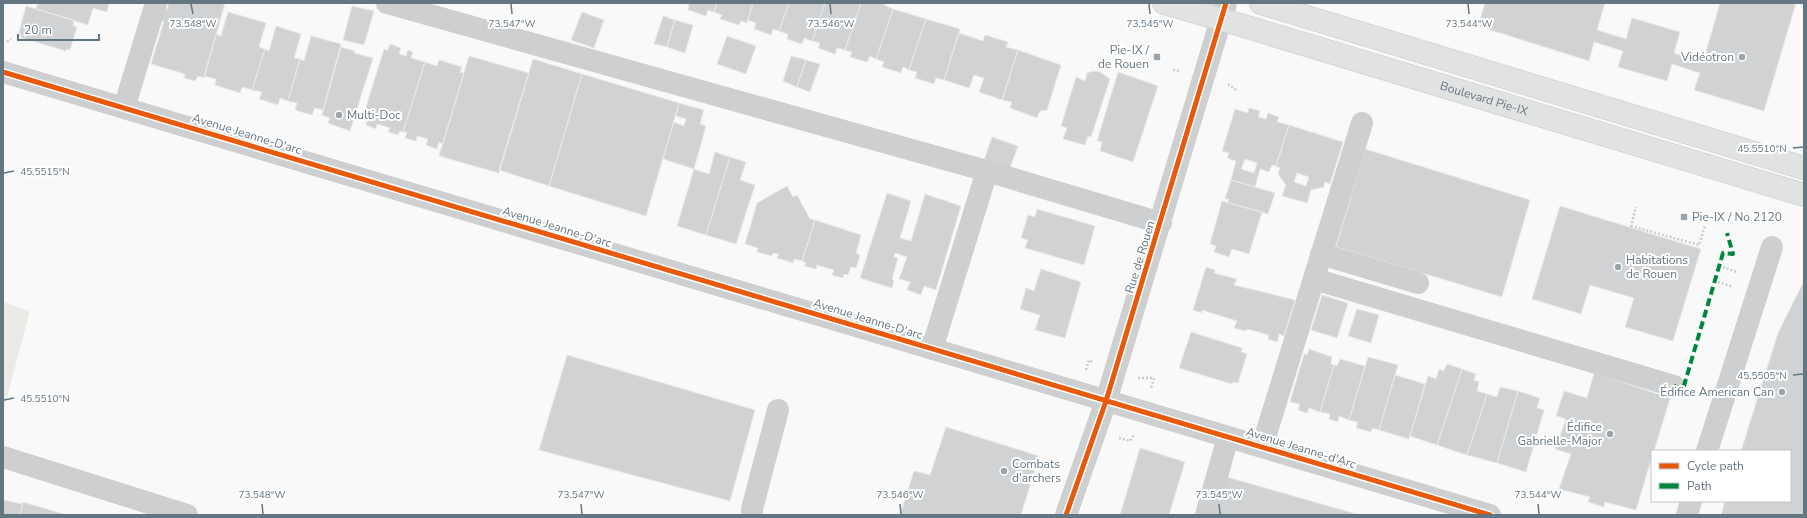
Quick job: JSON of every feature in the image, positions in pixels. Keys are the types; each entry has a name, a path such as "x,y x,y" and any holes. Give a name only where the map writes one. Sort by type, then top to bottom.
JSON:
{"main road":[{"name":"Boulevard Pie-IX","path":"1164,3 1224,11 1804,195"},
{"path":"1261,3 1804,168"}],"street":[{"path":"124,108 156,3"},
{"path":"387,3 986,171 1161,223"},
{"name":"Rue de Rouen","path":"1066,515 1106,401 1224,11"},
{"name":"Avenue Jeanne-D'arc","path":"3,72 1106,401"},
{"path":"1262,447 1362,123"},
{"path":"932,349 986,171"},
{"path":"1707,450 1772,247"},
{"path":"1321,254 1418,283"},
{"path":"1314,279 1674,386"},
{"name":"Avenue Jeanne-d'Arc","path":"1106,401 1490,515"},
{"path":"752,515 752,509 778,410"},
{"path":"1206,515 1228,437"},
{"path":"3,457 187,515"},
{"path":"1687,515 1691,502"}],"path":[{"path":"7,42 11,40"},
{"path":"1228,84 1236,90"},
{"path":"1636,207 1631,227 1699,245 1705,226"},
{"path":"1132,378 1154,378"}],"shaded area":[{"path":"3,302 30,311 3,412"}],"building":[{"path":"38,3 109,3 107,12 93,8 88,25 36,9"},
{"path":"169,3 225,3 204,78 198,76 195,81 184,78 185,74 151,64 164,21 158,20 162,7 167,9"},
{"path":"684,3 717,3 714,12 708,10 706,16 688,10 689,5"},
{"path":"717,3 753,3 747,23 741,21 739,25 720,19 722,15 714,12"},
{"path":"753,3 789,3 779,31 773,29 771,35 754,29 756,23 748,20"},
{"path":"789,3 825,3 812,41 804,38 802,44 787,39 788,34 779,31"},
{"path":"825,3 861,3 845,50 837,48 835,54 818,48 820,43 812,41"},
{"path":"861,3 885,3 884,5 893,9 876,59 870,56 867,62 850,57 852,52 845,50"},
{"name":"Vidéotron","path":"1485,3 1605,3 1597,30 1626,39 1632,18 1680,32 1674,53 1703,62 1720,3 1796,3 1764,111 1694,90 1700,73 1672,64 1667,81 1618,67 1623,51 1594,42 1589,61 1478,26"},
{"path":"26,6 74,20 73,26 77,27 70,50 67,49 66,51 22,38 19,32"},
{"path":"352,6 374,11 364,45 343,40"},
{"path":"893,9 926,19 909,70 903,67 901,73 882,67 884,62 876,59"},
{"path":"228,12 266,23 259,47 265,49 252,90 242,87 240,93 215,85 216,79 204,76 216,34 221,36"},
{"path":"582,12 604,20 594,48 571,40"},
{"path":"663,16 675,20 667,47 654,44"},
{"path":"926,19 960,29 944,80 936,78 934,84 915,78 917,72 909,70"},
{"path":"675,20 693,25 685,53 667,47"},
{"path":"276,26 301,34 294,58 300,59 288,101 280,98 278,105 259,99 262,92 252,90 265,49 269,51"},
{"path":"959,33 983,41 985,35 1008,42 1006,47 1018,50 1002,100 979,92 984,78 974,75 969,88 944,80"},
{"path":"311,36 341,44 323,110 315,108 312,115 295,110 297,103 288,101 300,59 304,61"},
{"path":"727,36 756,46 746,74 717,64"},
{"path":"390,44 401,48 399,54 406,56 408,50 413,52 411,58 425,62 403,132 400,131 398,135 388,132 390,128 377,124 376,129 366,125 367,121 362,120 384,49 388,50"},
{"path":"341,47 355,51 354,53 373,58 350,131 328,123 330,118 322,115"},
{"path":"1018,50 1061,65 1047,110 1040,111 1037,118 1010,108 1012,102 1002,100"},
{"path":"469,56 529,73 499,173 439,156"},
{"path":"791,56 806,60 797,87 783,81"},
{"path":"533,59 582,74 549,186 499,170"},
{"path":"439,60 462,67 460,72 464,73 443,144 439,142 437,149 426,145 428,139 417,136 416,141 405,138 407,132 403,132 425,62 437,66"},
{"path":"806,60 820,64 810,92 797,87"},
{"path":"1093,71 1100,72 1110,79 1091,137 1088,136 1085,145 1063,139 1067,128 1061,126 1076,77 1085,81 1087,73"},
{"path":"1118,72 1158,86 1133,162 1100,151 1102,142 1097,141"},
{"path":"582,74 679,103 646,216 549,186"},
{"path":"679,103 704,110 700,124 706,126 694,169 663,159 674,122 684,126 686,119 676,116"},
{"path":"1249,108 1260,111 1258,117 1266,119 1268,113 1279,117 1277,122 1289,125 1276,166 1272,165 1269,172 1260,169 1255,187 1231,180 1236,161 1227,158 1229,153 1222,151 1235,109 1248,113","holes":["1245,159 1257,163 1254,173 1241,169"]},
{"path":"1289,125 1343,142 1330,184 1325,182 1324,187 1311,190 1307,203 1282,196 1286,185 1278,174 1280,168 1276,166","holes":["1297,173 1309,177 1306,186 1294,182"]},
{"path":"992,137 1018,146 1009,171 983,163"},
{"path":"1365,149 1530,200 1502,297 1336,247"},
{"path":"715,152 730,157 706,235 677,226 694,169 709,174"},
{"path":"730,157 746,162 740,180 755,185 736,244 706,235"},
{"path":"1231,180 1275,193 1268,214 1228,203 1229,199 1225,199"},
{"path":"787,186 793,197 797,195 810,219 815,220 802,261 794,259 793,263 777,258 779,254 773,253 772,256 757,252 758,248 745,244 757,203"},
{"path":"887,193 911,201 900,238 911,241 925,194 961,206 936,290 924,286 921,295 907,290 910,282 899,279 907,257 895,253 894,257 898,258 892,279 894,280 892,288 860,278"},
{"path":"1222,201 1262,212 1249,254 1232,249 1229,257 1214,252 1216,246 1210,244"},
{"name":"Habitations de Rouen","path":"1560,206 1701,249 1673,341 1625,327 1634,298 1590,285 1581,314 1532,299"},
{"path":"1037,209 1095,226 1084,265 1025,248 1028,240 1021,238 1028,215 1035,217"},
{"path":"815,220 861,235 856,253 860,255 856,268 851,267 848,275 844,274 843,278 832,275 834,270 817,265 816,269 804,266 806,263 802,261"},
{"path":"1206,267 1215,270 1214,273 1237,279 1234,285 1295,300 1284,336 1279,334 1277,342 1268,339 1269,335 1247,329 1246,331 1234,328 1237,321 1202,310 1202,313 1193,310"},
{"path":"1041,269 1081,282 1065,338 1035,330 1040,315 1020,309 1026,288 1034,291"},
{"name":"Édifice American Can","path":"1804,281 1804,515 1721,515 1725,502 1791,502 1791,450 1741,450 1778,333"},
{"path":"1322,295 1348,303 1337,338 1311,330"},
{"path":"1357,309 1379,315 1371,343 1348,336"},
{"path":"1191,332 1242,348 1241,352 1247,354 1238,383 1233,382 1232,384 1179,368"},
{"path":"1309,349 1332,357 1331,364 1334,365 1320,412 1309,408 1307,413 1298,410 1300,404 1290,402 1304,354 1307,355"},
{"path":"567,355 755,410 730,501 539,450"},
{"path":"1368,357 1398,365 1379,430 1372,428 1371,432 1356,428 1358,422 1349,420"},
{"path":"1340,359 1365,366 1349,420 1339,416 1338,422 1329,419 1330,414 1320,412 1334,365 1337,366"},
{"path":"1447,364 1462,369 1437,445 1410,436 1428,376 1436,379 1439,369 1444,371"},
{"path":"1462,369 1476,374 1474,380 1479,382 1477,391 1487,394 1467,455 1437,445"},
{"name":"Édifice Gabrielle-Major","path":"1594,373 1670,398 1654,450 1651,450 1651,460 1636,510 1605,502 1604,507 1588,502 1590,497 1559,489 1571,454 1555,449 1566,419 1556,416 1564,391 1587,398"},
{"path":"1395,375 1425,384 1409,439 1379,430"},
{"path":"1500,387 1518,391 1497,463 1467,455 1487,394 1497,397"},
{"path":"1518,391 1540,398 1537,408 1544,410 1526,472 1497,463"},
{"path":"946,427 1039,456 1021,515 900,515 914,471 930,475"},
{"path":"1140,448 1185,462 1169,515 1120,515"},
{"path":"1227,477 1360,515 1216,515"},
{"path":"3,500 23,504 20,515 3,515"},
{"path":"23,502 67,515 20,515"}],"marked path":[{"path":"1674,386 1683,389 1723,253 1733,254 1727,233"}],"cycle path":[{"path":"1066,515 1106,401 1226,3"},
{"path":"3,72 1490,515"}],"place":[{"name":"Pie-IX / de Rouen","path":"1157,57"},
{"name":"Vidéotron","path":"1742,57"},
{"name":"Multi-Doc","path":"339,115"},
{"name":"Pie-IX / No 2120","path":"1684,217"},
{"name":"Habitations de Rouen","path":"1618,267"},
{"name":"Édifice American Can","path":"1782,392"},
{"name":"Édifice Gabrielle-Major","path":"1610,434"},
{"name":"Combats d'archers","path":"1004,471"}]}
